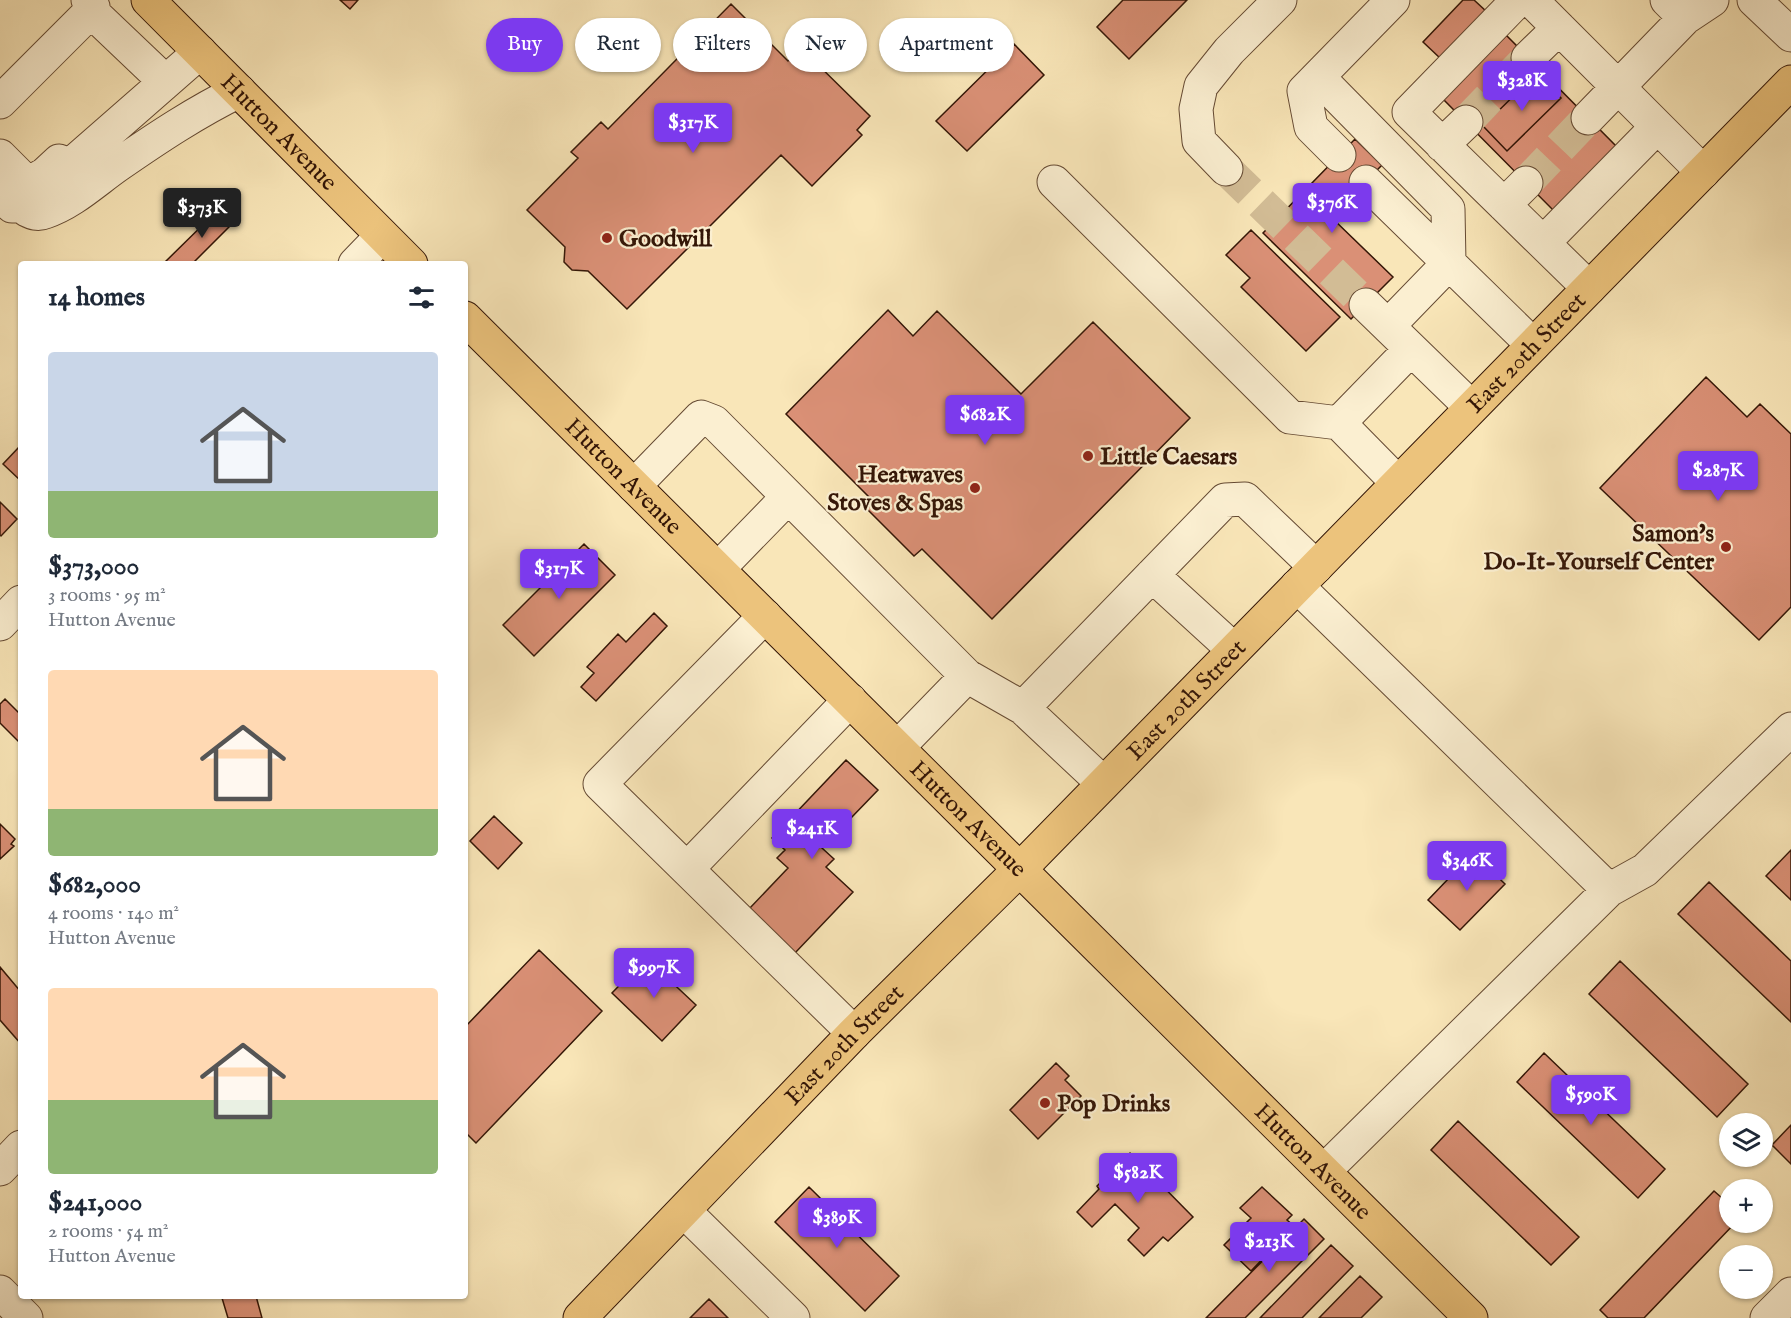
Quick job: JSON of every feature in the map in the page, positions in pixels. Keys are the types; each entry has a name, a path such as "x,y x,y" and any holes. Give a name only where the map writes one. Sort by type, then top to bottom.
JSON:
{"main road":[{"name":"Hutton Avenue","path":"148,0 408,261"},
{"name":"East 20th Street","path":"580,1318 855,1034 1020,869 1791,82"},
{"name":"Hutton Avenue","path":"468,321 1472,1318"}],"street":[{"path":"1226,169 1199,141 1196,110 1201,86 1229,51 1280,0"},
{"path":"1339,155 1311,127 1304,91 1393,0"},
{"path":"1518,0 1409,112 1442,145 1515,194 1543,243 1589,288"},
{"path":"1531,0 1703,172"},
{"path":"1755,0 1791,35"},
{"path":"1588,118 1618,88 1688,6"},
{"path":"84,8 148,76"},
{"path":"0,74 84,8"},
{"path":"0,102 84,8"},
{"path":"1528,58 1559,28"},
{"path":"0,156 22,178 33,181 40,178 148,76 211,63"},
{"path":"211,63 207,107 170,129 63,203 41,213 31,212 20,199 211,63"},
{"path":"1318,77 1448,209 1449,263"},
{"path":"1442,145 1466,122"},
{"path":"1543,243 1657,127"},
{"path":"1054,182 1290,417 1339,423 1398,483"},
{"path":"1366,182 1533,345"},
{"path":"358,261 382,236"},
{"path":"1449,263 1377,316 1471,407"},
{"path":"1339,423 1411,349"},
{"path":"634,486 701,417 714,422 967,676 1023,708 1104,783"},
{"path":"718,569 788,496"},
{"path":"1023,708 1225,500 1245,499 1306,577 1609,890"},
{"path":"1152,575 1234,651"},
{"path":"0,624 18,605"},
{"path":"765,616 600,784 855,1034"},
{"path":"898,747 967,676"},
{"path":"687,869 850,700"},
{"path":"1324,1171 1609,890 1645,870 1791,729"},
{"path":"0,1169 18,1151"},
{"path":"684,1210 793,1318"},
{"path":"0,1292 26,1318"},
{"path":"1767,1318 1791,1294"}],"building":[{"path":"340,0 358,0 350,9"},
{"path":"1123,0 1187,0 1129,59 1097,27"},
{"path":"1463,0 1474,0 1487,12 1441,59 1423,42"},
{"path":"731,4 745,18 717,18"},
{"path":"1506,35 1618,148 1554,211 1442,98"},
{"path":"1014,44 1044,75 967,151 936,121 986,72 1014,72"},
{"path":"772,45 784,57 784,72 825,72 870,116 857,130 862,135 812,186 781,155 627,309 588,271 572,270 564,262 565,247 527,210 578,158 571,152 601,122 608,129 673,63 673,72 772,72"},
{"path":"1536,74 1561,98 1507,151 1483,126"},
{"path":"1355,139 1382,165 1331,217 1393,277 1351,319 1263,233"},
{"path":"221,207 234,222 195,261 166,261"},
{"path":"1251,230 1340,317 1306,351 1241,287 1250,278 1226,255"},
{"path":"888,310 913,336 937,311 1021,394 1093,322 1190,418 992,619 922,549 914,556 867,509 874,502 786,414"},
{"name":"Samon's Do-It-Yourself Center","path":"1706,377 1747,417 1760,404 1791,434 1791,607 1759,640 1600,488"},
{"path":"18,448 18,478 3,464"},
{"path":"0,502 17,519 1,536 0,535"},
{"path":"584,544 615,575 534,656 503,625"},
{"path":"654,613 667,626 596,701 581,687 594,673 587,667 618,634 626,642"},
{"path":"5,699 18,712 18,741 0,723 0,704"},
{"path":"846,760 878,790 822,848 834,859 826,867 853,892 795,953 749,909 788,868 777,858 785,850 772,838"},
{"path":"494,816 522,843 498,869 470,841"},
{"path":"0,824 15,839 11,844 14,846 0,859"},
{"path":"1791,850 1791,900 1766,876"},
{"path":"1473,853 1505,884 1460,930 1428,900"},
{"path":"1709,882 1791,961 1791,1022 1678,914"},
{"path":"539,950 602,1011 476,1143 468,1135 468,1024"},
{"path":"646,958 696,1005 662,1041 612,993"},
{"path":"1620,961 1748,1084 1717,1117 1589,994"},
{"path":"0,967 18,988 18,1041 0,1020"},
{"path":"1544,1053 1665,1169 1638,1198 1517,1082"},
{"name":"Pop Drinks","path":"1056,1063 1069,1076 1065,1080 1081,1096 1038,1139 1010,1110"},
{"path":"1458,1121 1579,1237 1551,1265 1431,1150"},
{"path":"1791,1125 1791,1164 1773,1146"},
{"path":"1130,1153 1193,1217 1168,1241 1163,1237 1144,1256 1128,1240 1139,1228 1115,1204 1092,1227 1077,1212 1099,1189 1097,1186"},
{"path":"809,1187 899,1276 865,1311 775,1222"},
{"path":"1262,1187 1292,1215 1287,1220 1294,1226 1251,1271 1224,1245 1251,1218 1240,1208"},
{"path":"1714,1191 1719,1195 1719,1233 1725,1233 1644,1318 1608,1318 1600,1310"},
{"path":"1304,1219 1324,1239 1245,1318 1206,1318"},
{"path":"1331,1245 1353,1266 1302,1318 1260,1318"},
{"path":"1360,1276 1382,1297 1361,1318 1319,1318"},
{"path":"222,1299 257,1299 262,1318 228,1318"},
{"path":"709,1299 728,1318 690,1318"}],"tunnel":[{"path":"1466,122 1528,58"},
{"path":"1526,183 1588,118"},
{"path":"1226,169 1366,305"}],"place":[{"name":"Goodwill","path":"607,238"},
{"name":"Little Caesars","path":"1088,456"},
{"name":"Heatwaves Stoves & Spas","path":"975,488"},
{"name":"Samon's Do-It-Yourself Center","path":"1726,547"},
{"name":"Pop Drinks","path":"1045,1103"}]}
